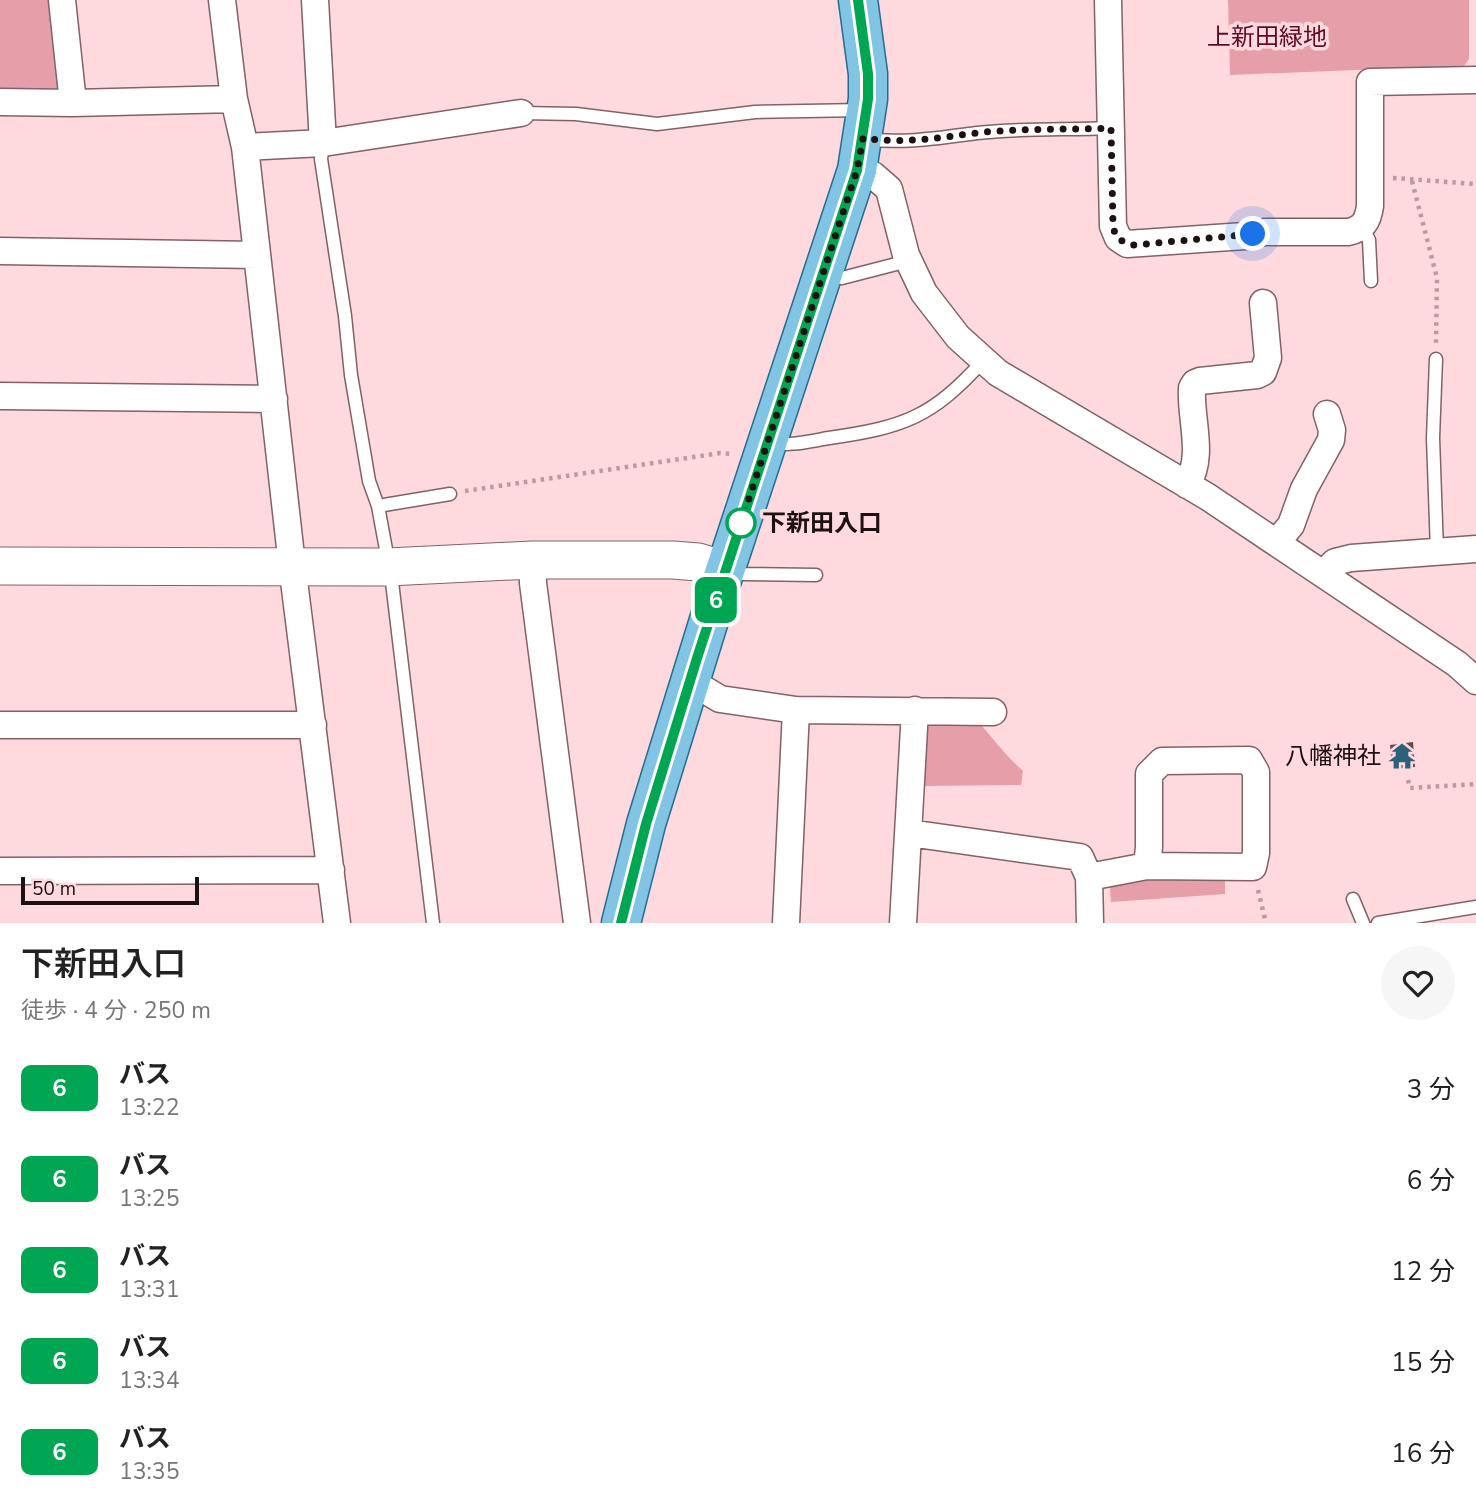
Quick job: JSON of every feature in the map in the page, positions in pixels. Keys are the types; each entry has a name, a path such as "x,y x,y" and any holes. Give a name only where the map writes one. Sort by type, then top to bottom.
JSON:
{"main road":[{"path":"621,923 646,824 690,681 823,275 863,139 868,74 858,0"}],"street":[{"path":"62,0 73,103"},
{"path":"222,0 234,99 245,147 292,565 337,923"},
{"path":"315,0 323,143"},
{"path":"1108,0 1113,226 1118,238 1128,244 1245,236 1265,232 1348,232 1362,226 1367,220 1370,206 1370,82 1476,80"},
{"path":"0,103 234,99"},
{"path":"245,147 323,143 521,113"},
{"path":"863,139 873,175 889,188 908,261 924,293 958,337 983,361 998,373 1188,485 1277,542 1457,664 1476,681"},
{"path":"0,251 256,255"},
{"path":"1188,485 1195,470 1196,451 1192,388 1200,381 1264,372 1268,358 1264,303"},
{"path":"0,396 274,398"},
{"path":"1277,542 1291,525 1304,489 1331,440 1332,430 1327,414"},
{"path":"1323,574 1329,566 1341,560 1476,548"},
{"path":"0,566 388,567 532,560 673,560 698,562 725,570"},
{"path":"532,560 577,923"},
{"path":"690,681 720,699 796,710 993,712"},
{"path":"786,923 796,710"},
{"path":"903,923 915,710"},
{"path":"0,725 313,725"},
{"path":"1088,877 1147,866 1253,867 1255,772 1249,760 1162,761 1149,774 1147,866"},
{"path":"909,833 1080,857 1088,877 1090,923"},
{"path":"0,871 331,870"}],"lane":[{"path":"521,113 576,114 657,124 767,111 863,139 894,142 951,138 976,133 1111,128"},
{"path":"323,143 321,159 345,316 351,375 369,481 378,506 392,582 433,923"},
{"path":"1362,226 1369,240 1371,281"},
{"path":"823,275 842,278 908,261"},
{"path":"1436,359 1433,438 1437,551"},
{"path":"768,441 793,444 893,427 931,409 983,361"},
{"path":"378,506 450,494"},
{"path":"725,570 744,574 816,575"},
{"path":"1353,899 1363,923"},
{"path":"1378,923 1476,907"}],"path":[{"path":"1368,175 1412,181 1425,179 1476,184"},
{"path":"1412,181 1438,287 1436,359"},
{"path":"450,494 720,453 732,454"},
{"path":"1408,780 1410,788 1476,784"},
{"path":"1253,867 1266,923"}],"green space":[{"path":"0,0 52,0 64,91 0,91"},
{"name":"上新田緑地","path":"1228,0 1469,0 1469,59 1461,70 1356,70 1230,75"},
{"path":"930,725 982,726 1023,771 1021,785 923,786 924,733"},
{"path":"1225,879 1225,894 1111,902 1110,887 1150,880"}],"building":[{"name":"八幡神社","path":"1413,742 1415,767 1392,769 1390,745"}],"bus line":[{"name":"6","path":"621,923 646,824 698,655 857,170 868,99 868,74 858,0"}],"place":[{"name":"下新田入口","path":"741,523"},
{"name":"八幡神社","path":"1402,756"}],"route":[{"path":"741,523 857,170 863,138 894,142 951,138 976,133 1111,128 1113,226 1114,233 1122,242 1135,245 1253,234"}]}
